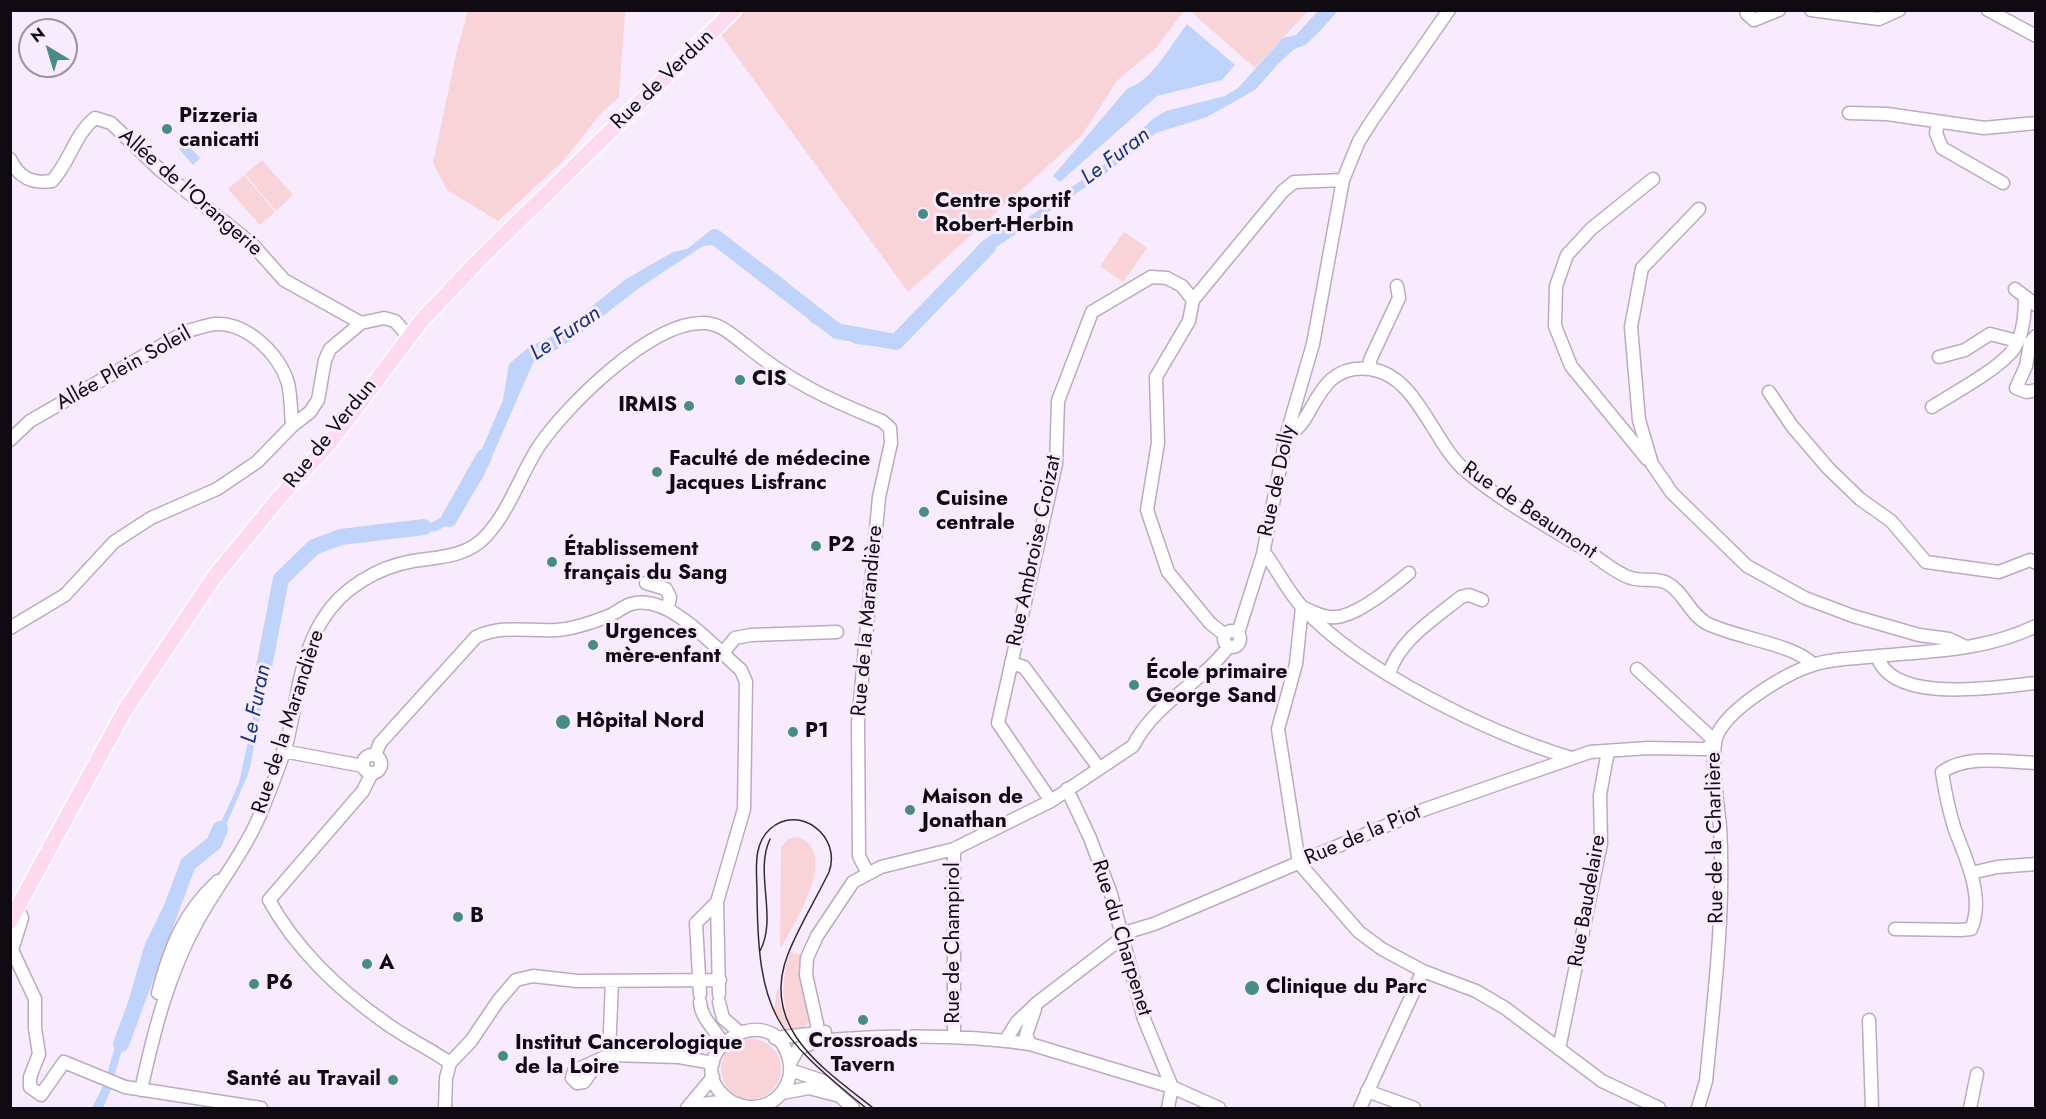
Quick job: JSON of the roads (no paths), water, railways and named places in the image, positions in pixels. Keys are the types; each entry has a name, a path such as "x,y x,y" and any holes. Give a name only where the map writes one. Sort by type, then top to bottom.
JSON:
{"main road":[{"name":"Rue de Verdun","path":"14,915 125,710 173,635 215,576 279,498 331,441 408,336 478,261 734,10"}],"street":[{"name":"Rue de Dolly","path":"1449,10 1359,141 1343,180 1313,344 1287,433 1263,554 1267,556 1302,607 1326,630 1389,674 1473,720 1571,758"},
{"path":"1746,10 1754,20 1779,10"},
{"path":"1811,10 1879,19 1899,10"},
{"path":"1988,10 2036,36"},
{"path":"1849,113 1887,114 1984,128 2036,123"},
{"name":"Allée de l'Orangerie","path":"17,171 26,179 38,183 52,181 63,170 83,128 95,118 111,123 160,170 252,244 284,280 362,323"},
{"path":"1938,123 1936,133 1942,148 2003,183"},
{"path":"10,159 17,171 10,183"},
{"path":"1653,179 1591,229 1567,255 1556,286 1555,326 1571,366 1652,464 1672,493 1747,566 1805,598 1853,616 1919,635 1949,639 1967,648"},
{"path":"1263,554 1238,633 1240,641 1238,645 1226,641 1168,572 1147,510 1158,443 1156,377 1190,321 1193,300 1283,191 1294,182 1343,180"},
{"path":"1652,464 1639,420 1631,327 1642,268 1699,209"},
{"name":"Rue Ambroise Croizat","path":"1051,801 998,723 1056,464 1058,401 1092,312 1151,277 1167,278 1182,286 1193,300"},
{"path":"1287,433 1295,433 1322,388 1338,375 1370,369 1370,360 1399,298 1397,286"},
{"path":"1932,407 1988,370 2014,348 2025,312 2020,293 2036,305"},
{"path":"10,628 65,595 114,542 151,518 217,489 257,462 292,426 310,412 318,400 325,360 330,349 362,323 384,318 395,321 408,336"},
{"name":"Rue de la Marandière","path":"139,1089 161,1005 188,939 229,874 263,809 284,751 310,642 323,618 343,594 361,581 389,567 462,553 484,539 502,516 538,448 564,412 594,382 640,349 676,329 702,322 723,327 775,369 812,392 882,421 890,428 891,443 879,497 858,723 860,856 867,872"},
{"name":"Allée Plein Soleil","path":"10,440 30,421 187,331 216,324 240,329 248,334 263,344 279,364 288,383 292,426"},
{"path":"1939,357 1965,350 1990,334 2018,338 2029,350"},
{"path":"2036,336 2016,388 2027,392 2036,390"},
{"name":"Rue de Beaumont","path":"1370,369 1395,378 1409,392 1453,460 1491,490 1631,578 1664,581 1674,587 1704,622 1800,654 1814,664"},
{"path":"1769,392 1792,426 1828,468 1860,499 1891,521 1926,562 2000,572 2030,560 2036,563"},
{"path":"1409,573 1391,587 1343,616 1325,616 1302,607 1296,664 1278,729 1299,863 1359,932 1382,949 1423,971 1486,996 1602,1081 1645,1106 1659,1108"},
{"path":"646,584 666,589 670,597 668,608"},
{"path":"1389,674 1392,662 1404,645 1461,597 1469,595 1482,600"},
{"path":"450,1063 384,1023 353,998 300,943 269,900 363,791 367,770 366,757 375,755 380,744 476,637 489,631 520,627 558,630 602,618 631,604 652,602 668,608 741,670 747,682 744,809 717,902 721,1015 739,1032"},
{"name":"Rue de la Charlière","path":"1698,1108 1706,1081 1719,905 1720,826 1715,801 1715,741 1719,730 1741,706 1814,664 1967,648 2002,641 2036,626"},
{"path":"722,654 735,638 751,635 837,632"},
{"path":"1919,635 1924,641 1925,651"},
{"path":"817,1037 806,975 807,958 845,891 867,872 954,849 1051,801 1133,746 1140,734 1171,698 1221,657 1226,641"},
{"path":"1877,656 1880,665 1890,676 1915,687 1964,688 2036,683"},
{"path":"1011,663 1024,667 1099,768"},
{"path":"1637,669 1715,741"},
{"name":"Rue de la Piot","path":"1005,1041 1017,1022 1037,1003 1131,931 1154,924 1423,810 1571,758 1590,752 1706,749 1715,741"},
{"path":"284,751 367,770"},
{"name":"Rue Baudelaire","path":"1559,1049 1601,843 1600,795 1608,751"},
{"path":"1895,929 1971,929 1974,921 1971,873 1946,799 1942,772 1953,764 1973,762 2036,763"},
{"name":"Rue du Charpenet","path":"1067,789 1090,838 1123,937 1144,1019 1172,1087"},
{"name":"Rue de Champirol","path":"954,849 954,1036"},
{"path":"1971,873 1997,867 2036,864"},
{"path":"717,902 696,923 702,1015 722,1043"},
{"path":"14,915 22,918 12,950 35,999 35,1028 39,1054 30,1077 30,1087 41,1095 64,1062 125,1087 261,1108"},
{"path":"1360,1108 1423,971"},
{"path":"445,1108 446,1078 450,1063 471,1041 498,1000 516,980 533,976 562,980 720,980"},
{"path":"612,981 604,1058 679,1057 713,1063"},
{"path":"1030,1044 1026,1035 1037,1003"},
{"path":"1869,1020 1872,1108"},
{"path":"732,1102 720,1092 713,1077 713,1063 722,1043 739,1032 759,1031 776,1038 954,1036 1030,1044 1172,1087 1219,1108"},
{"path":"782,1093 798,1049 817,1037"},
{"path":"776,1038 785,1049 790,1066 823,1081 853,1108"},
{"path":"1970,1108 1977,1074"},
{"path":"688,1108 713,1077"},
{"path":"1168,1108 1172,1087"},
{"path":"688,1108 732,1102 748,1107 767,1106 782,1093 809,1088 837,1096"},
{"path":"1367,1091 1414,1108"}],"water":[{"path":"1318,11 1338,11 1305,45 1294,49 1278,64 1255,90 1207,117 1156,133 1105,174 971,264 957,287 941,301 920,327 892,345 882,347 856,344 812,323 794,301 751,262 718,244 703,246 639,288 572,340 533,363 483,477 462,512 450,523 437,531 425,532 393,528 353,535 302,557 287,574 276,599 261,711 249,772 217,846 189,867 154,942 114,1077 107,1074 145,944 183,867 209,848 239,783 252,723 264,625 278,576 299,552 314,542 332,539 349,530 379,524 402,523 423,527 448,514 471,482 481,451 503,400 509,364 529,347 557,334 626,279 673,252 687,249 711,230 720,233 787,282 809,311 829,325 841,328 855,338 877,339 893,334 917,322 925,314 941,290 955,276 980,243 992,234 1020,223 1105,164 1154,118 1166,111 1225,96 1238,88 1283,38 1296,35"},
{"path":"1187,24 1235,65 1222,80 1157,96 1060,182 1053,176 1127,89 1137,84 1153,70"},
{"path":"186,143 200,158 193,165 179,149"},
{"path":"104,1084 111,1089 103,1108 92,1108"}],"waterway":[{"name":"Le Furan","path":"715,237 837,331 896,342 988,247"},
{"name":"Le Furan","path":"449,519 484,457"},
{"name":"Le Furan","path":"263,672 281,579 314,547 341,537 424,527"},
{"name":"Le Furan","path":"121,1044 188,864 214,843 220,829"}],"tram line":[{"path":"866,1108 810,1060 791,1039 777,1018 768,994 758,934 757,859 764,835 782,822 794,820 805,822 816,828 824,836 831,859 829,872 788,954 781,980 782,1004 789,1025 801,1044 817,1062 873,1108"},
{"path":"760,951 767,924 764,866 770,839"}],"place":[{"name":"Pizzeria canicatti","path":"167,129"},
{"name":"Centre sportif Robert-Herbin","path":"923,214"},
{"name":"CIS","path":"740,380"},
{"name":"IRMIS","path":"689,406"},
{"name":"Faculté de médecine Jacques Lisfranc","path":"657,472"},
{"name":"Cuisine centrale","path":"924,512"},
{"name":"P2","path":"816,546"},
{"name":"Établissement français du Sang","path":"552,562"},
{"name":"Urgences mère-enfant","path":"593,645"},
{"name":"École primaire George Sand","path":"1134,685"},
{"name":"Hôpital Nord","path":"563,722"},
{"name":"P1","path":"793,732"},
{"name":"Maison de Jonathan","path":"910,810"},
{"name":"B","path":"458,917"},
{"name":"A","path":"367,964"},
{"name":"P6","path":"254,984"},
{"name":"Clinique du Parc","path":"1252,988"},
{"name":"Crossroads Tavern","path":"863,1020"},
{"name":"Institut Cancerologique de la Loire","path":"503,1056"},
{"name":"Santé au Travail","path":"393,1080"}]}
